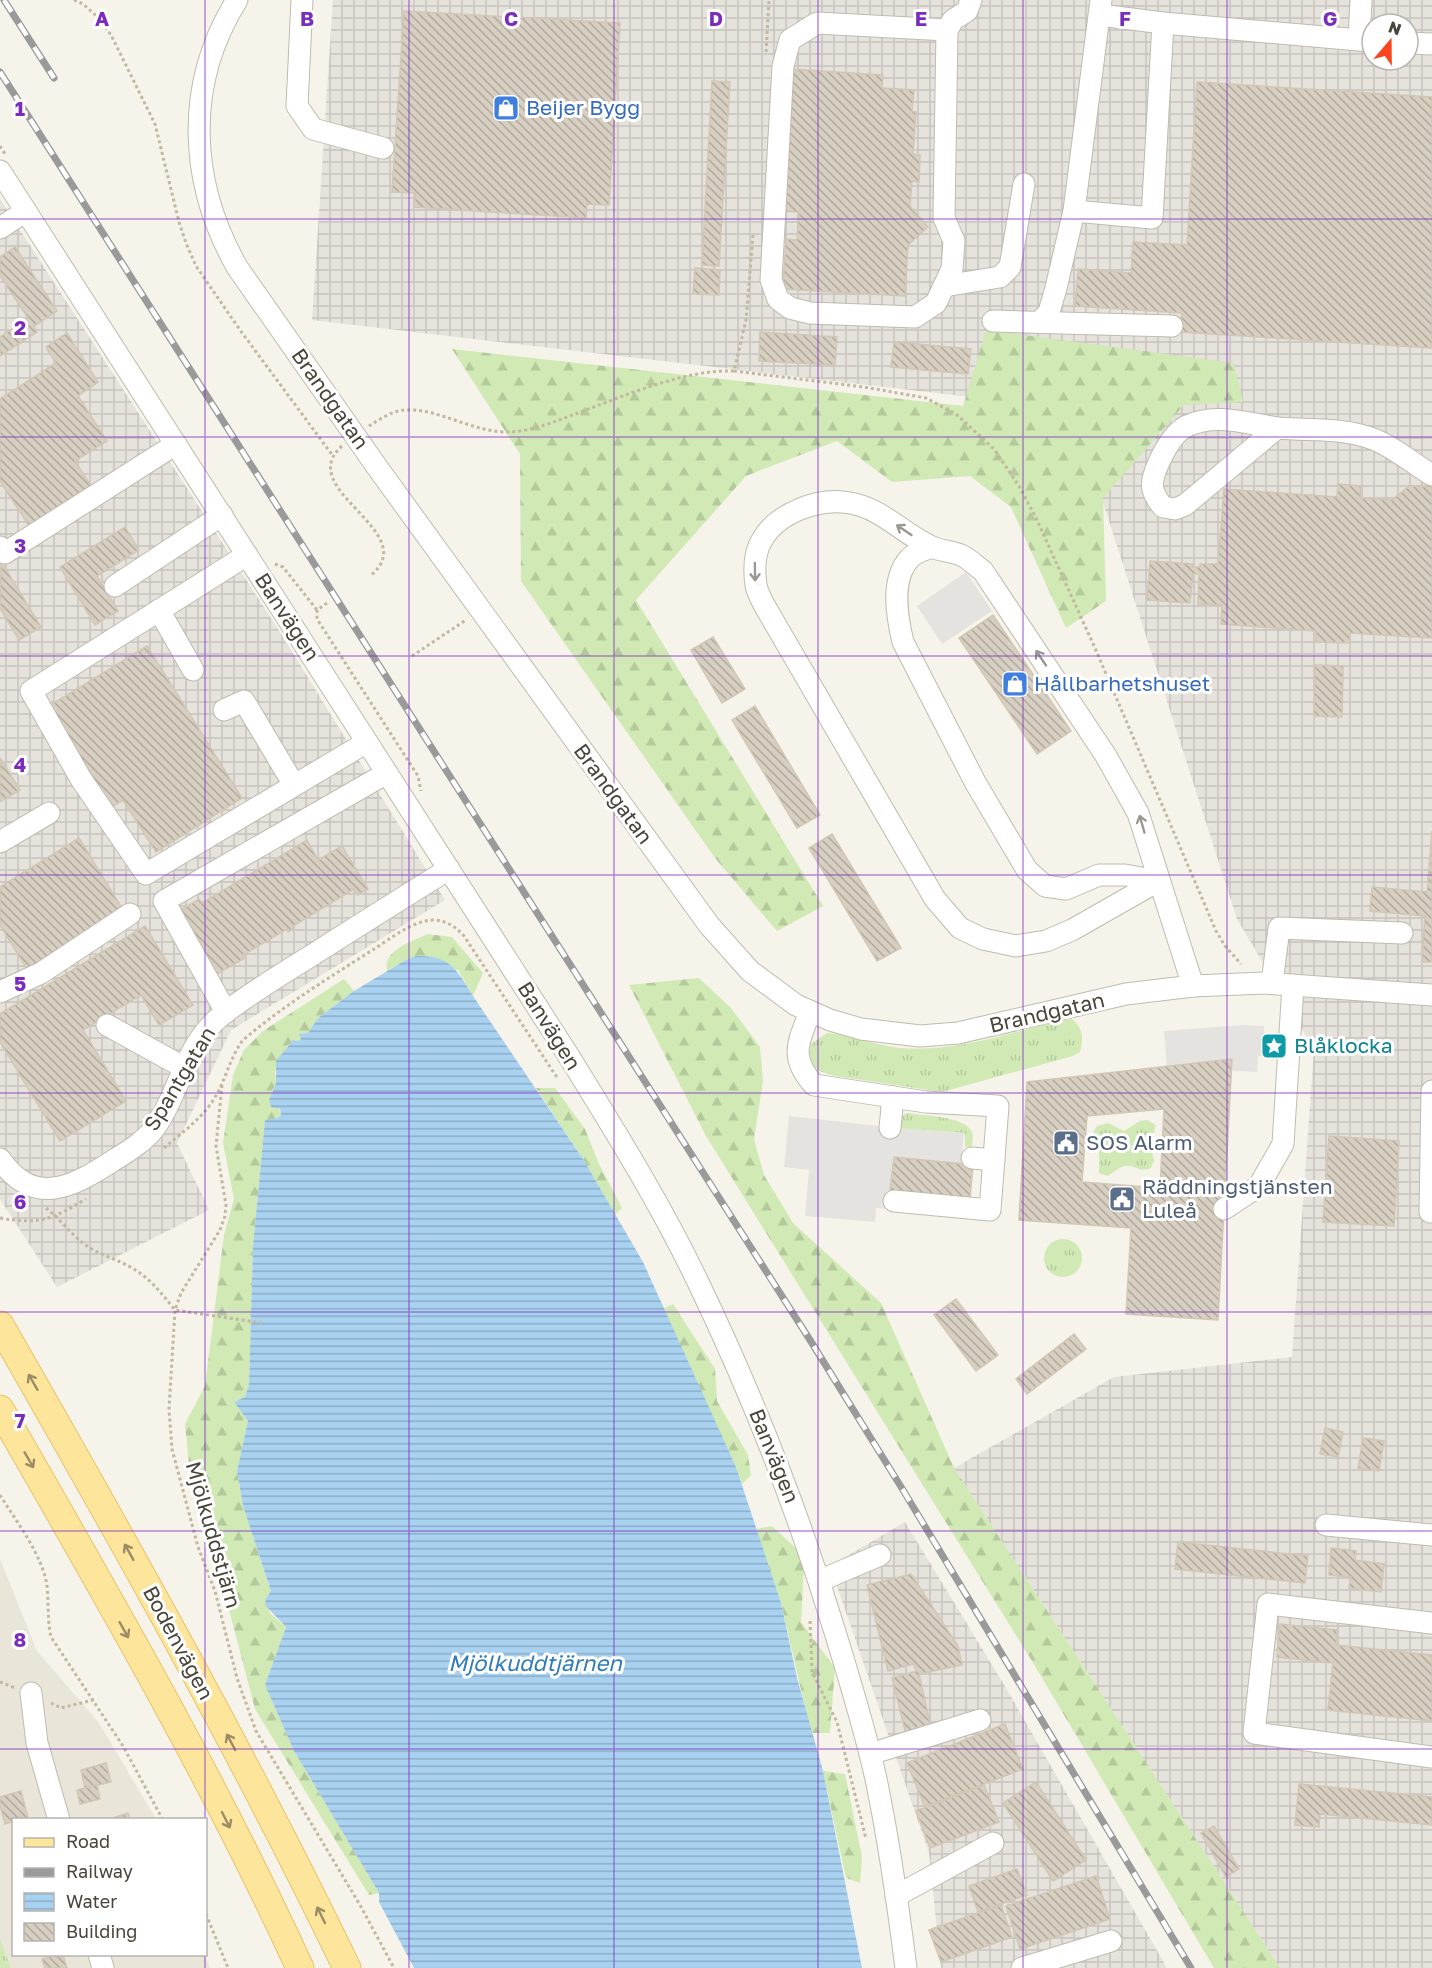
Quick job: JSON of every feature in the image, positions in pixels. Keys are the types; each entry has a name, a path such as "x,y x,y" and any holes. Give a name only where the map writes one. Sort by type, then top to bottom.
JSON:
{"main road":[{"name":"Bodenvägen","path":"0,1324 81,1465 214,1709 310,1893 346,1968"},
{"name":"Bodenvägen","path":"0,1409 184,1737 300,1968"}],"street":[{"name":"Brandgatan","path":"237,0 219,32 208,66 202,93 199,134 205,192 217,229 237,267 584,755 723,942 765,984 796,1005 830,1020 871,1031 898,1035 937,1035 977,1029 1126,994 1273,977 1293,985 1432,995"},
{"path":"302,0 297,106 313,129 383,148"},
{"path":"946,30 817,23 790,40 783,66 771,280 778,299 790,308 810,313 915,316 936,303 952,269 954,242 944,218 946,30 952,20 967,11 971,0"},
{"path":"1040,322 1049,312 1054,296 1074,211 1100,8 1163,23 1360,40"},
{"path":"1074,211 1152,218 1163,23"},
{"name":"Banvägen","path":"0,171 620,1139 696,1278 732,1355 790,1498 857,1703 890,1850 906,1968"},
{"path":"944,286 1000,277 1010,267 1024,184"},
{"path":"0,228 26,211"},
{"path":"993,321 1172,326"},
{"path":"1277,428 1185,505 1175,509 1163,507 1152,495 1152,481 1159,461 1171,440 1186,426 1233,419 1277,428 1346,431 1376,439 1432,475"},
{"path":"0,547 5,553 176,444"},
{"path":"1158,881 1072,930 1046,941 1016,945 983,939 960,928 935,898 756,588 755,564 761,542 773,525 796,511 823,502 850,502 878,512 932,547 962,555 983,571 1106,756 1138,813 1193,986"},
{"path":"115,586 222,515"},
{"path":"932,547 911,556 904,567 898,587 897,618 903,642 975,782 1027,870 1045,886 1066,889 1099,875 1125,875 1158,881"},
{"path":"247,555 31,691 81,779 146,874 367,742"},
{"path":"159,610 193,670"},
{"path":"224,710 244,700 294,785"},
{"path":"226,1012 164,902 387,773"},
{"path":"0,842 49,813"},
{"name":"Spantgatan","path":"0,1159 10,1172 28,1185 43,1189 58,1189 73,1185 139,1144 154,1129 164,1113 183,1067 201,1037 226,1012 260,988 449,869"},
{"path":"3,984 41,973 130,914"},
{"path":"1273,977 1279,928 1402,933"},
{"path":"1224,1209 1259,1186 1283,1144 1293,985"},
{"path":"810,1012 799,1040 798,1057 802,1071 814,1085 926,1102 998,1106 990,1210 894,1201"},
{"path":"106,1025 183,1067"},
{"path":"1430,1212 1432,1092"},
{"path":"890,1128 893,1097"},
{"path":"972,1158 994,1160"},
{"path":"1326,1525 1432,1535"},
{"path":"819,1581 879,1556"},
{"path":"1432,1623 1268,1604 1254,1733 1432,1757"},
{"path":"31,1693 37,1743 58,1818"},
{"path":"870,1754 980,1720"},
{"path":"896,1896 993,1843"},
{"path":"1022,1968 1111,1941"}],"path":[{"path":"765,56 769,0"},
{"path":"734,371 746,320 753,229"},
{"path":"370,576 379,568 382,560 380,542 374,530 330,477 329,467 334,453 388,415 408,410 495,431 523,430 550,424 679,378 703,372 734,371 864,387 926,398 956,414 994,449 1019,486 1095,648 1221,939 1233,957 1241,964 1273,977"},
{"path":"267,564 279,564 283,567 317,610 317,620 418,776 422,790 419,802"},
{"path":"317,610 327,603"},
{"path":"412,656 480,610"},
{"path":"162,1150 208,1108 222,1084 235,1051 254,1030 306,992 375,949 416,925 431,920 454,926 464,936 560,1081"},
{"name":"Mjölkuddstjärn","path":"222,1084 216,1146 226,1204 225,1216 220,1230 181,1293 175,1310 169,1409 172,1449 198,1547 220,1609 237,1678 256,1731 360,1905 394,1968"},
{"path":"0,1218 37,1222 57,1216 93,1195"},
{"path":"57,1216 71,1234 91,1248 134,1268 154,1283 175,1310 262,1323"},
{"path":"0,1495 40,1563 47,1585 51,1637 123,1746 162,1818"},
{"path":"810,1616 812,1672 837,1722 867,1840"},
{"path":"207,1916 228,1968"}],"shaded area":[{"path":"333,0 1432,0 1432,1968 1280,1968 954,1468 1114,1377 1292,1357 1314,1049 1237,919 1073,409 312,320"},
{"path":"0,199 278,629 445,900 231,1030 177,1143 209,1210 57,1287 0,1199"},
{"path":"966,572 992,611 942,644 917,606"},
{"path":"1243,1025 1264,1026 1265,1056 1258,1056 1257,1072 1167,1067 1164,1031"},
{"path":"789,1116 964,1133 961,1164 894,1157 888,1209 876,1208 875,1222 805,1216 809,1170 784,1167"},
{"path":"905,1522 1006,1688 1167,1968 941,1968 929,1853 830,1566"},
{"path":"0,1559 37,1651 99,1723 155,1818 12,1818 12,1956 205,1956 210,1968 0,1968"}],"green space":[{"path":"986,330 1234,363 1243,402 1184,405 1103,498 1106,601 1066,628 1011,507 970,476 892,482 837,441 746,476 636,600 823,906 777,931 715,858 521,581 520,454 452,349 963,406"},
{"path":"428,934 452,937 483,973 473,996 458,970 404,961 387,971 389,957 394,952 407,943"},
{"path":"699,978 731,1008 760,1047 763,1081 754,1139 764,1175 793,1223 881,1303 954,1468 1280,1968 1214,1968 1032,1661 706,1136 629,985"},
{"path":"344,979 354,991 318,1018 308,1033 288,1045 275,1071 276,1083 272,1091 281,1114 278,1118 265,1121 253,1246 249,1384 245,1397 234,1402 248,1421 237,1471 243,1506 271,1591 266,1598 270,1613 286,1627 265,1685 294,1751 379,1893 369,1895 255,1709 226,1598 205,1502 191,1485 185,1424 205,1386 224,1235 234,1199 223,1143 233,1075 244,1050 263,1031"},
{"path":"1072,1019 1078,1026 1082,1038 1080,1052 1073,1056 942,1092 835,1076 818,1070 811,1063 810,1058 811,1044 827,1033 899,1048 939,1048"},
{"path":"536,1088 555,1088 585,1129 599,1164 622,1208 615,1215 583,1159"},
{"path":"904,1114 961,1123 972,1132 972,1147 965,1147 964,1133 896,1128"},
{"path":"1147,1120 1156,1125 1150,1145 1154,1160 1151,1168 1144,1170 1126,1166 1107,1176 1099,1173 1099,1151 1091,1136 1097,1126 1108,1123 1124,1131 1140,1121"},
{"path":"1063,1239 1076,1245 1082,1258 1076,1271 1063,1277 1050,1271 1044,1258 1050,1245"},
{"path":"673,1304 715,1369 717,1401 748,1455 751,1475 742,1484 663,1309"},
{"path":"772,1526 800,1552 804,1567 801,1622 835,1668 830,1733 811,1733 781,1603 756,1529"},
{"path":"823,1771 845,1774 862,1857 860,1883 846,1878"},
{"path":"0,1939 11,1968 0,1968"}],"water":[{"name":"Mjölkuddtjärnen","path":"416,956 437,958 457,971 583,1159 643,1262 736,1467 781,1603 797,1678 823,1771 862,1968 414,1968 379,1902 379,1893 294,1751 265,1685 286,1627 265,1605 266,1598 271,1591 243,1506 237,1471 248,1421 234,1402 245,1397 249,1384 253,1246 265,1120 278,1118 281,1114 280,1109 271,1107 269,1100 276,1083 276,1061 293,1040 301,1039 299,1034 308,1033 318,1018 354,991"}],"building":[{"name":"Beijer Bygg","path":"404,11 620,23 609,205 587,204 586,218 414,207 415,193 392,192"},
{"path":"790,69 883,75 882,88 914,90 912,111 916,112 913,154 920,155 919,182 912,181 910,206 928,227 908,245 905,296 783,289 786,239 797,240 799,212 781,211"},
{"path":"712,81 730,82 719,266 702,265"},
{"path":"1197,82 1432,97 1432,348 1180,332 1182,313 1075,306 1078,269 1131,273 1133,242 1187,245"},
{"path":"15,247 57,311 34,326 37,332 0,356 0,337 28,318 0,276 0,257"},
{"path":"695,268 720,270 719,295 693,294"},
{"path":"760,332 837,337 835,365 759,361"},
{"path":"67,333 98,382 78,396 107,441 75,461 91,486 29,526 0,481 0,399 56,363 46,347"},
{"path":"894,342 971,349 968,374 891,367"},
{"path":"1338,484 1361,486 1360,498 1392,500 1409,486 1432,487 1432,638 1350,633 1350,643 1316,642 1316,631 1221,624 1222,605 1198,604 1199,574 1193,574 1190,603 1147,600 1150,561 1193,564 1193,567 1200,567 1200,564 1218,564 1224,489 1337,497"},
{"path":"125,527 139,550 97,576 118,611 95,625 60,567"},
{"path":"1,561 41,627 19,640 0,608"},
{"name":"Hållbarhetshuset","path":"993,615 1071,731 1037,754 959,638"},
{"path":"713,637 745,689 722,703 691,650"},
{"path":"147,646 242,798 156,852 123,800 107,810 44,709"},
{"path":"1315,665 1343,666 1342,717 1314,716"},
{"path":"755,706 820,815 797,828 732,720"},
{"path":"0,758 20,790 0,802"},
{"path":"1432,831 1432,962 1422,962 1425,916 1370,911 1372,887 1427,892"},
{"path":"832,834 901,948 877,961 809,848"},
{"path":"79,838 123,910 27,969 0,925 0,887"},
{"path":"307,840 318,860 342,846 368,889 358,895 354,889 293,926 294,928 288,932 287,929 243,955 245,958 217,974 179,911 199,899 202,903"},
{"path":"145,926 193,1005 159,1025 141,995 83,1030 126,1101 60,1141 0,1042 0,1014"},
{"name":"Räddningstjänsten Luleå","path":"1232,1059 1218,1320 1126,1314 1131,1228 1019,1220 1027,1082","holes":["1164,1109 1160,1188 1082,1182 1087,1116"]},
{"path":"1329,1136 1399,1141 1394,1226 1323,1222"},
{"path":"894,1157 973,1165 970,1199 890,1191"},
{"path":"956,1299 998,1355 976,1371 934,1315"},
{"path":"1074,1334 1086,1349 1027,1394 1016,1379"},
{"path":"1325,1428 1343,1432 1338,1457 1320,1454"},
{"path":"1363,1438 1384,1441 1379,1471 1358,1468"},
{"path":"1178,1542 1308,1556 1305,1583 1175,1569"},
{"path":"1331,1548 1356,1551 1355,1560 1384,1564 1381,1592 1349,1588 1351,1577 1329,1575"},
{"path":"911,1574 958,1646 962,1665 919,1674 931,1728 906,1734 892,1678 917,1671 913,1664 888,1671 867,1585"},
{"path":"1280,1624 1337,1630 1336,1645 1432,1655 1432,1721 1328,1710 1333,1663 1277,1657"},
{"path":"1005,1724 1023,1769 925,1807 907,1763"},
{"path":"106,1763 111,1782 85,1788 81,1770"},
{"path":"1036,1782 1086,1860 1053,1881 1003,1803"},
{"path":"1299,1784 1432,1797 1432,1825 1320,1814 1319,1827 1295,1825"},
{"path":"97,1785 100,1799 80,1804 77,1790"},
{"path":"984,1785 999,1822 930,1848 916,1811"},
{"path":"21,1791 28,1818 12,1818 12,1822 5,1824 0,1797"},
{"path":"128,1813 129,1818 113,1818"},
{"path":"1214,1826 1239,1869 1226,1877 1201,1833"},
{"path":"1017,1869 1027,1895 978,1912 969,1886"},
{"path":"1096,1876 1110,1919 1020,1949 1006,1906"},
{"path":"1001,1905 1012,1937 941,1962 929,1930"},
{"path":"63,1956 67,1968 45,1968 42,1959"}],"railway":[{"path":"4,0 54,78"},
{"path":"0,72 810,1340 1191,1968"}],"place":[{"name":"Beijer Bygg","path":"506,108"},
{"name":"Hållbarhetshuset","path":"1015,684"},
{"name":"Blåklocka","path":"1274,1046"},
{"name":"SOS Alarm","path":"1066,1143"},
{"name":"Räddningstjänsten Luleå","path":"1122,1199"}]}
